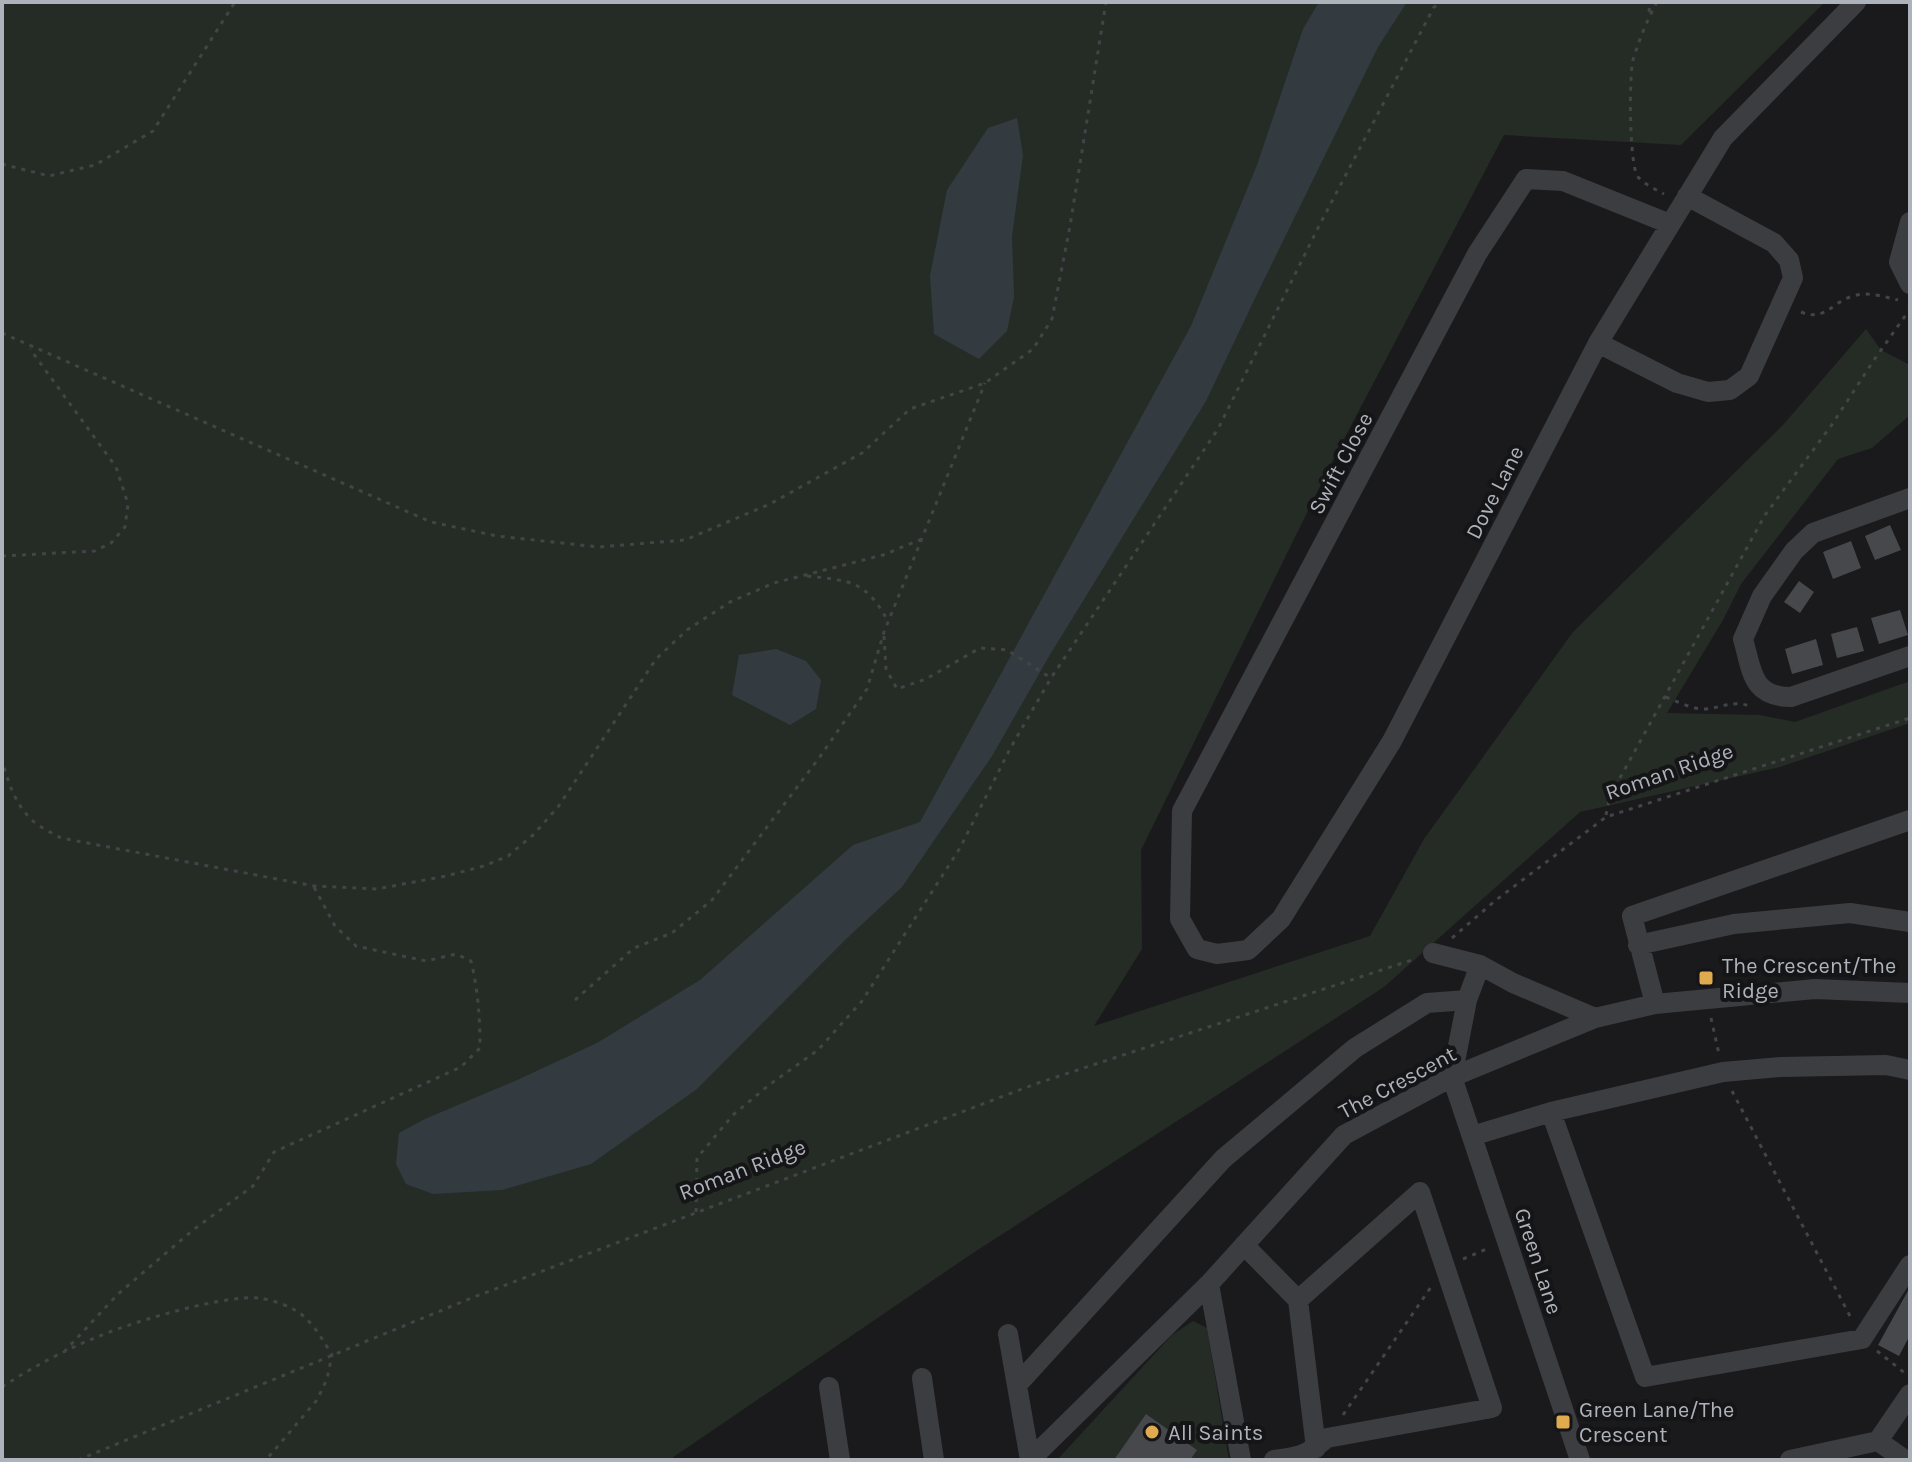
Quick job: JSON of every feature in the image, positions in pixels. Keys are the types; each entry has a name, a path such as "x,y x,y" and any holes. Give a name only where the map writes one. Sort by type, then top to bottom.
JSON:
{"street":[{"name":"Dove Lane","path":"1180,919 1197,949 1217,954 1248,950 1281,919 1392,741 1598,343 1684,200 1723,138 1856,2"},
{"name":"Swift Close","path":"1180,919 1182,811 1477,254 1526,179 1563,181 1670,224"},
{"path":"1598,343 1677,383 1708,392 1730,390 1749,376 1793,278 1789,260 1774,243 1684,200"},
{"path":"1904,292 1899,262 1910,222"},
{"path":"1910,498 1813,533 1794,551 1762,596 1743,639 1757,685 1774,697 1791,697 1910,656"},
{"path":"1655,1004 1632,916 1910,820"},
{"path":"1638,945 1734,924 1850,913 1910,922"},
{"path":"1433,953 1480,965 1513,983 1595,1018"},
{"path":"1452,1077 1467,1000 1480,965"},
{"name":"The Crescent","path":"1030,1460 1209,1284 1344,1135 1452,1077 1595,1018 1655,1004 1815,989 1910,993"},
{"path":"1017,1385 1223,1159 1355,1048 1427,1003 1467,1000"},
{"path":"1472,1136 1551,1112 1723,1072 1871,1065 1910,1070"},
{"name":"Green Lane","path":"1452,1077 1580,1460"},
{"path":"1551,1112 1645,1377 1862,1339 1910,1265"},
{"path":"1274,1460 1306,1455 1321,1443 1492,1408 1420,1192 1298,1300"},
{"path":"1244,1245 1298,1300 1321,1443"},
{"path":"1209,1284 1241,1460"},
{"path":"1008,1334 1030,1460"},
{"path":"922,1378 934,1460"},
{"path":"829,1387 840,1460"},
{"path":"1790,1460 1878,1441 1910,1394"},
{"path":"1878,1441 1905,1460"}],"path":[{"path":"2,164 49,176 95,165 153,131 235,2"},
{"path":"2,333 431,522 497,536 599,547 685,540 770,504 862,453 910,409 985,383 1033,349 1052,319 1106,2"},
{"path":"1649,16 1650,2"},
{"path":"1657,2 1632,63 1633,166 1637,176 1650,186 1684,200"},
{"path":"696,1213 697,1158 733,1115 818,1050 862,1001 960,848 1011,747 1051,678 1218,429 1320,224 1438,4"},
{"path":"1811,316 1822,314 1853,296 1904,292"},
{"path":"1606,817 1610,796 1765,515 1831,426 1910,309"},
{"path":"2,556 95,551 111,543 125,527 128,504 116,467 28,346"},
{"path":"575,1000 634,948 672,933 712,900 867,689 888,621 985,383"},
{"path":"2,758 19,805 35,823 61,838 314,886 377,889 446,876 508,856 533,835 558,807 656,659 687,630 730,602 774,583 883,555 922,539"},
{"path":"802,575 859,585 876,600 888,621"},
{"path":"884,632 886,669 897,689 926,679 980,648 1007,650 1051,678"},
{"path":"1665,696 1703,709 1738,702 1750,706 1765,690"},
{"name":"Roman Ridge","path":"78,1460 474,1297 1038,1083 1433,953 1496,900 1606,817 1910,718"},
{"path":"64,1352 118,1294 193,1230 253,1186 274,1152 461,1067 480,1048 480,1011 471,961 456,954 426,961 356,946 335,926 314,886"},
{"path":"1707,999 1723,1072 1862,1339 1910,1376"},
{"path":"1321,1443 1445,1267 1507,1240"},
{"path":"2,1387 35,1365 104,1333 154,1316 216,1302 259,1298 295,1309 312,1325 332,1355 327,1379 317,1400 266,1460"}],"shaded area":[{"path":"2,2 1825,2 1681,145 1504,135 1334,458 1141,850 1142,949 1094,1026 1370,936 1424,839 1573,632 1783,425 1866,329 1881,350 1910,365 1910,415 1872,448 1838,459 1741,584 1667,713 1760,715 1795,722 1910,681 1910,723 1780,767 1580,812 1384,987 970,1255 669,1460 2,1460"},
{"path":"1319,2 1407,2 1378,47 1206,401 1051,653 992,756 902,887 697,1089 591,1164 502,1190 433,1194 406,1184 396,1164 399,1133 597,1043 700,980 853,845 920,822 1191,326 1257,165 1303,29"},
{"path":"1017,118 1023,155 1012,236 1014,297 1007,331 979,359 934,334 930,276 947,190 988,128"},
{"path":"776,649 806,661 821,680 816,709 790,725 732,695 739,655"},
{"path":"1193,1321 1207,1328 1229,1460 1057,1460 1172,1335"}],"building":[{"path":"1890,525 1901,550 1875,560 1865,536"},
{"path":"1851,541 1861,568 1833,579 1823,552"},
{"path":"1799,581 1814,592 1800,613 1784,602"},
{"path":"1900,610 1908,635 1879,644 1871,618"},
{"path":"1857,627 1864,651 1837,658 1831,634"},
{"path":"1816,639 1823,665 1792,674 1785,649"},
{"path":"1910,1287 1910,1335 1899,1356 1878,1345"},
{"name":"All Saints","path":"1146,1414 1197,1450 1190,1460 1114,1460"}],"place":[{"name":"The Crescent/The Ridge","path":"1706,978"},
{"name":"Green Lane/The Crescent","path":"1563,1422"},
{"name":"All Saints","path":"1152,1432"}]}
